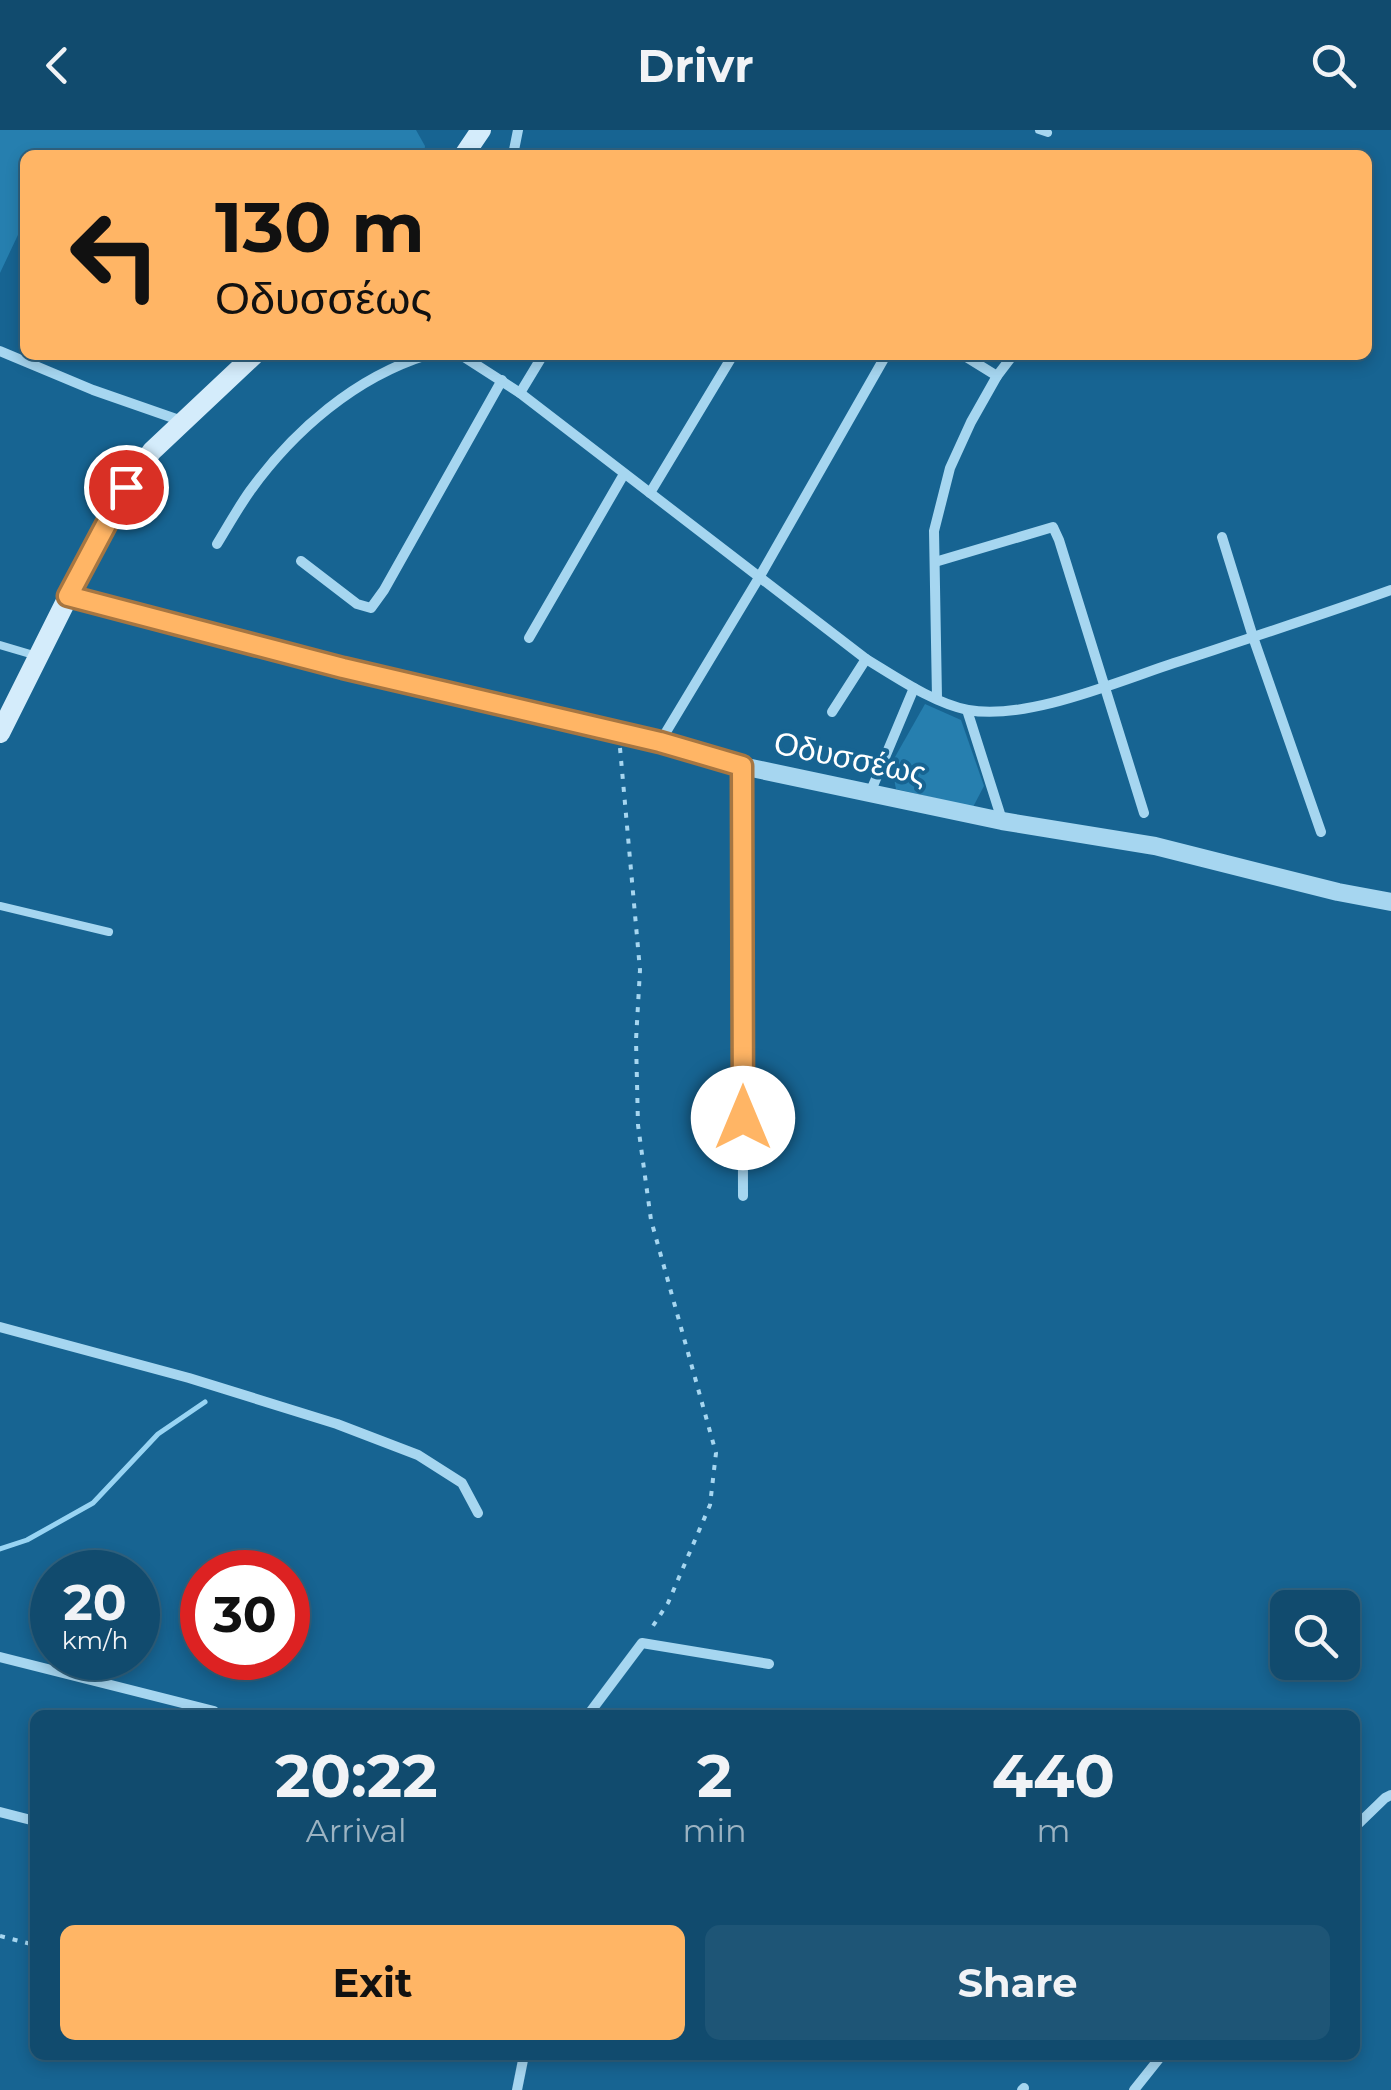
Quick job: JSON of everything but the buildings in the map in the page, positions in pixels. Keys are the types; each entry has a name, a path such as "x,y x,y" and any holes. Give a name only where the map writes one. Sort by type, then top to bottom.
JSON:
{"main road":[{"path":"0,733 126,487 152,451 249,360"}],"street":[{"path":"21,360 182,421"},
{"path":"217,544 251,490 299,433 348,394 411,360"},
{"path":"469,360 520,392 866,659 914,688 967,710 1048,704 1391,590"},
{"path":"520,392 540,360"},
{"path":"650,493 729,360"},
{"path":"660,742 883,360"},
{"path":"971,360 997,376"},
{"path":"937,698 934,532 950,468 970,422 1009,360"},
{"path":"301,561 357,604 371,608 502,380"},
{"path":"528,638 624,474"},
{"path":"935,562 1052,527 1106,685 1144,813"},
{"path":"1222,536 1321,832"},
{"name":"Οδυσσέως","path":"68,596 290,655 660,742 742,766 1002,821 1154,846 1391,902"},
{"path":"832,712 866,659"},
{"path":"870,793 914,688"},
{"path":"967,710 1002,821"},
{"path":"742,766 743,1196"},
{"path":"0,1327 189,1378 418,1454 462,1483 478,1513"},
{"path":"592,1710 642,1643 769,1664"},
{"path":"0,1657 210,1710"},
{"path":"1360,1823 1391,1795"},
{"path":"0,1812 30,1820"},
{"path":"517,2090 523,2060"},
{"path":"1134,2090 1158,2060"}],"lane":[{"path":"0,645 37,656"},
{"path":"0,906 109,932"}],"path":[{"path":"619,734 640,970 636,1040 644,1182 716,1453 710,1505 668,1603 642,1643"},
{"path":"0,1936 30,1944"}],"shaded area":[{"path":"0,130 416,130 425,146 425,150 20,150 20,231 0,273"},
{"path":"925,704 961,720 984,786 973,807 896,789 891,764"}],"waterway":[{"path":"0,1549 27,1540 93,1503 158,1434 205,1402"}],"route":[{"path":"126,487 68,596 343,668 660,742 742,766 743,1118"}]}
